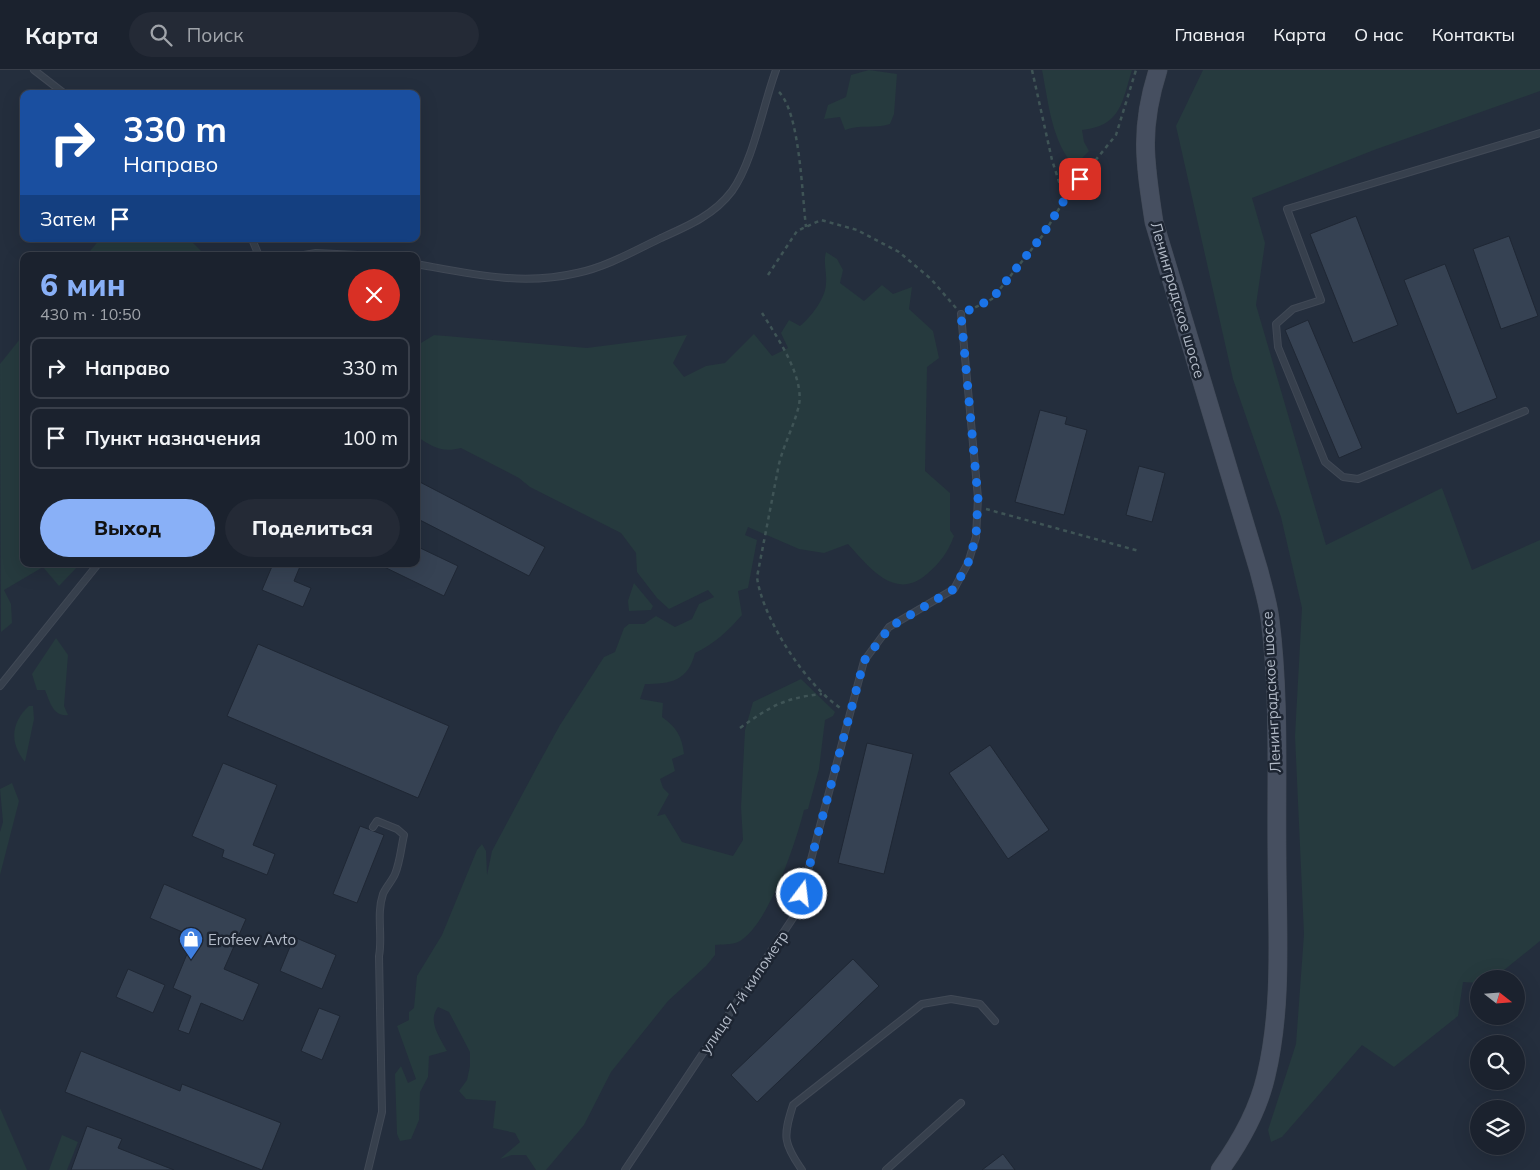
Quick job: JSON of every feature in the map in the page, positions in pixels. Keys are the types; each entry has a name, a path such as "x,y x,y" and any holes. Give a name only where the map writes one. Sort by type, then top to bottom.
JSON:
{"main road":[{"name":"Ленинградское шоссе","path":"1158,70 1145,120 1145,165 1154,222 1259,571 1270,618 1274,685 1278,973 1275,1029 1266,1076 1254,1114 1239,1143 1220,1170"}],"lane":[{"path":"34,70 60,90"},
{"path":"420,265 478,276 506,279 534,279 578,273 615,260 713,212 733,190 749,156 776,70"},
{"path":"1525,411 1358,479 1343,477 1325,462 1278,348 1276,324 1293,309 1321,300 1287,209 1540,133"},
{"name":"улица 7-й километр","path":"625,1170 797,912 864,661 890,627 954,589 968,563 976,537 977,506 961,314"},
{"path":"0,686 96,567"},
{"path":"368,1170 382,1112 379,956 382,942 379,916 383,893 394,875 404,836 389,825 377,822 373,827"},
{"path":"802,1170 789,1152 785,1130 793,1106 922,1004 951,999 980,1004 995,1021"},
{"path":"886,1170 961,1103"}],"path":[{"path":"1032,70 1052,160 1061,188 1068,194"},
{"path":"768,275 797,231 821,220 841,224 900,252 932,279 961,314 992,299 1042,236 1068,194 1116,135 1136,70"},
{"path":"771,84 786,99 794,126 806,226"},
{"path":"762,313 789,357 800,396 799,408 783,446 779,464 757,577 758,586 771,620 799,667 822,694 850,714"},
{"path":"977,506 1139,550"},
{"path":"740,728 766,710 793,697 822,694"}],"green space":[{"path":"869,70 897,74 894,114 890,124 856,127 845,130 840,117 824,119 828,105 846,97 851,75"},
{"path":"1042,70 1132,70 1122,102 1112,118 1095,128 1082,130 1084,142 1089,151 1079,161 1070,161 1058,140 1051,117"},
{"path":"1203,70 1540,70 1540,91 1374,150 1252,198 1265,243 1256,305 1326,545 1442,488 1472,570 1540,540 1540,941 1504,970 1470,970 1470,982 1463,982 1458,1016 1394,1067 1362,1045 1282,1137 1271,1142 1268,1130 1296,1044 1304,934 1295,736 1302,608 1281,517 1233,379 1176,126"},
{"path":"98,242 192,242 202,252 89,252"},
{"path":"826,252 837,259 843,270 840,283 864,301 882,285 893,294 912,287 909,309 933,331 939,358 927,367 925,471 950,493 950,530 954,536 952,542 932,570 915,582 904,584 893,583 883,578 848,544 824,553 799,549 748,527 745,535 757,540 748,588 738,591 742,615 720,637 695,653 688,670 683,675 670,682 645,684 640,699 663,703 662,717 678,732 684,754 672,759 675,771 660,779 663,788 669,794 657,816 665,814 682,842 733,856 743,840 741,807 745,730 753,702 801,679 835,712 833,716 825,720 819,769 808,809 804,810 788,862 760,920 738,942 715,945 715,955 706,966 668,1001 611,1072 584,1125 546,1170 536,1170 526,1155 512,1155 500,1159 520,1142 515,1133 493,1128 496,1101 466,1099 459,1091 467,1080 470,1052 449,1012 438,1007 435,1012 434,1024 447,1051 429,1056 428,1077 420,1092 419,1120 411,1139 400,1141 397,1134 395,1074 401,1066 408,1083 416,1079 397,1026 409,1020 409,1012 414,1008 417,976 442,935 477,850 482,844 486,851 487,875 492,851 560,725 604,657 615,652 624,628 629,624 644,624 656,616 675,627 692,619 699,604 714,597 708,590 669,609 657,598 637,572 636,553 621,533 530,487 519,478 461,448 448,450 437,448 420,439 420,345 434,335 587,348 687,335 673,363 684,377 706,366 725,363 754,334 772,356 788,348 781,333 789,320 800,326 809,318 821,301 826,283"},
{"path":"20,339 20,567 43,567 4,590 11,604 12,623 1,632 0,364"},
{"path":"43,567 77,567 59,586"},
{"path":"634,583 653,606 651,610 629,611 628,601"},
{"path":"56,638 68,655 64,706 68,715 59,714 55,711 45,690 37,690 32,674"},
{"path":"29,706 33,706 34,719 25,762 17,748 14,734 18,719"},
{"path":"12,783 19,801 0,875 0,832 3,822 0,789"},
{"path":"0,1108 27,1170 0,1170"},
{"path":"62,1135 78,1142 67,1170 49,1170"}],"building":[{"path":"1356,216 1398,325 1353,343 1310,234"},
{"path":"1509,236 1538,316 1501,329 1473,249"},
{"path":"1445,264 1497,398 1457,414 1404,280"},
{"path":"1308,320 1362,448 1339,458 1285,330"},
{"path":"1040,410 1067,417 1065,424 1087,430 1064,515 1015,502"},
{"path":"1139,466 1165,473 1152,522 1126,515"},
{"path":"420,482 545,547 529,576 420,520"},
{"path":"420,548 458,566 444,596 384,567 420,567"},
{"path":"272,567 300,567 294,581 311,588 303,607 262,590"},
{"path":"258,644 449,726 418,798 227,716"},
{"path":"867,743 913,754 884,874 838,863"},
{"path":"990,745 1049,830 1008,859 949,773"},
{"path":"223,763 277,785 253,845 275,854 267,875 222,857 224,850 192,836"},
{"path":"360,826 384,835 357,903 333,894"},
{"path":"164,884 246,919 224,969 259,984 243,1021 201,1003 189,1034 178,1030 191,996 173,988 194,937 150,918"},
{"path":"294,937 336,955 322,989 280,971"},
{"path":"853,959 879,986 757,1102 731,1075"},
{"path":"128,969 165,985 153,1013 116,997"},
{"path":"319,1008 340,1016 322,1060 301,1051"},
{"path":"81,1051 180,1091 182,1084 281,1123 262,1170 65,1092"},
{"path":"87,1126 122,1139 118,1148 174,1170 71,1170"},
{"path":"1003,1154 1015,1170 982,1170"}],"place":[{"name":"Erofeev Avto","path":"191,960"}],"route":[{"path":"802,894 864,661 890,627 954,589 968,563 976,537 978,498 961,314 992,299 1042,236 1068,194 1080,179"}]}
